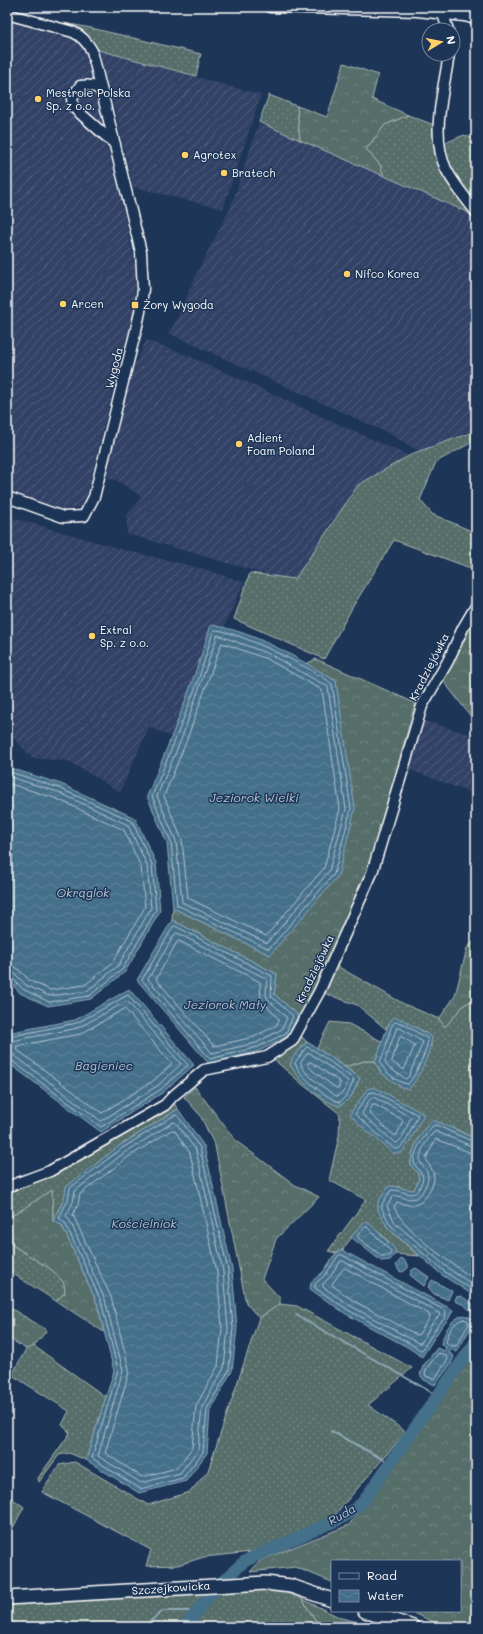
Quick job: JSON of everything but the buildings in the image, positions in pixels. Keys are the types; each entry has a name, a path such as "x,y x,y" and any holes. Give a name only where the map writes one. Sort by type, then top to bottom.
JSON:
{"main road":[{"name":"Szczejkowicka","path":"7,1598 265,1582 291,1586 331,1600"},
{"path":"368,1612 413,1627"}],"street":[{"path":"270,7 417,11 476,19"},
{"name":"Wygoda","path":"7,14 79,35 92,51 141,252 142,289 140,312 136,330 94,497 84,516 63,518 7,497"},
{"path":"443,14 446,22"},
{"path":"449,62 439,124 439,145 446,169 459,190 476,212"},
{"path":"102,91 90,85 80,86 72,98 73,107 115,144"},
{"name":"Kradziejówka","path":"7,1187 50,1171 166,1105 173,1096 204,1070 267,1057 292,1041 319,992 372,874 422,706 476,606"}],"shaded area":[{"path":"7,19 71,37 85,48 112,158 136,269 135,311 111,397 87,495 81,507 59,511 7,492 7,102 10,88 7,87"},
{"path":"98,50 261,95 223,209 133,187 113,103"},
{"path":"259,122 467,212 476,220 476,429 420,452 388,433 168,333 174,325 200,266 230,209"},
{"path":"146,340 182,353 409,456 355,490 325,531 296,583 127,534 127,515 142,497 118,481 108,478 105,472 126,385"},
{"path":"7,516 124,550 204,569 244,582 224,627 211,625 194,679 172,737 149,727 120,792 68,761 32,758 7,731"},
{"path":"418,719 476,736 476,795 408,769"}],"green space":[{"path":"64,23 201,54 196,76 98,50 84,33"},
{"path":"344,63 378,75 372,99 408,115 385,125 366,149 380,165 384,176 300,140 297,106 327,117"},
{"path":"269,95 297,106 300,140 259,122"},
{"path":"408,115 434,125 439,163 454,189 476,220 467,212 384,176 380,165 366,149 385,125"},
{"path":"464,135 476,140 476,206 446,162 441,139 445,143"},
{"path":"476,431 476,440 436,462 420,500 432,514 476,533 476,570 394,540 352,608 324,659 234,619 250,573 295,579 358,485 414,453"},
{"path":"476,615 476,723 441,678 469,624"},
{"path":"316,659 415,703 387,810 364,883 317,986 289,1036 298,1015 274,994 277,974 172,920 173,908 270,955 336,681 306,664"},
{"path":"476,939 476,998 464,1005 445,1027 439,1019 455,996 467,948"},
{"path":"335,965 404,1004 439,1019 445,1027 464,1005 476,998 476,1110 474,1113 476,1120 476,1139 453,1128 425,1128 413,1150 412,1155 411,1166 418,1173 419,1179 414,1190 406,1190 397,1186 388,1228 419,1256 395,1254 394,1249 387,1240 364,1222 342,1250 336,1253 328,1251 366,1200 329,1180 339,1136 340,1114 272,1058 300,1035 307,1042 301,1047 340,1106 351,1097 360,1078 345,1067 364,1061 375,1061 381,1073 424,1062 432,1047 426,1033 415,1027 387,1026 386,1029 357,1005 324,993"},
{"path":"330,1022 349,1024 383,1042 375,1061 364,1061 345,1067 317,1048"},
{"path":"195,1087 236,1141 295,1185 319,1197 276,1239 262,1279 280,1298 280,1304 259,1318 246,1303 215,1146 200,1115 184,1097"},
{"path":"173,1102 178,1109 119,1146 64,1199 53,1221 52,1191 7,1219 7,1188"},
{"path":"52,1190 53,1221 62,1225 97,1303 104,1332 56,1301 65,1293 64,1283 52,1270 14,1246 7,1237 7,1219"},
{"path":"7,1237 14,1246 52,1270 64,1283 65,1293 56,1301 7,1270"},
{"path":"280,1304 297,1306 412,1368 368,1405 406,1432 332,1518 261,1551 204,1557 178,1565 146,1566 151,1550 42,1492 59,1465 75,1462 148,1505 190,1492 208,1471 259,1318"},
{"path":"7,1306 47,1330 34,1346 26,1349 7,1337"},
{"path":"34,1346 106,1397 86,1460 69,1453 59,1455 39,1482 38,1478 70,1433 62,1425 69,1411 12,1375 26,1349"},
{"path":"476,1348 476,1624 466,1626 449,1626 410,1612 461,1612 461,1560 331,1560 331,1582 295,1567 250,1572 261,1560 349,1525"},
{"path":"7,1495 24,1507 7,1539"},
{"path":"276,1588 302,1599 320,1627 7,1627 7,1604"},
{"path":"302,1599 341,1618 378,1627 320,1627"}],"water":[{"name":"Jeziorok Wielki","path":"211,625 244,633 276,647 336,681 355,809 338,876 270,955 173,908 167,843 147,796 165,754 197,668"},
{"name":"Okrąglok","path":"7,767 61,784 135,818 156,863 160,911 125,972 91,999 48,1006 20,993 7,979"},
{"name":"Jeziorok Mały","path":"172,920 277,974 274,994 298,1015 289,1036 259,1051 209,1064 137,980"},
{"name":"Bagieniec","path":"129,989 194,1065 162,1093 101,1132 7,1062 7,1033 75,1020"},
{"path":"393,1017 403,1020 432,1037 424,1064 417,1078 409,1089 401,1087 381,1073 375,1061 387,1027"},
{"path":"307,1042 360,1078 351,1097 340,1106 333,1104 311,1090 290,1064 293,1057"},
{"path":"368,1088 376,1088 424,1114 409,1143 401,1153 393,1153 360,1125 350,1114"},
{"name":"Kościelniok","path":"178,1109 204,1146 232,1269 237,1328 232,1371 210,1410 207,1453 186,1481 139,1493 86,1460 114,1371 97,1303 62,1225 53,1221 64,1199 66,1187 119,1146"},
{"path":"431,1121 436,1121 476,1139 476,1297 442,1275 388,1228 378,1210 378,1202 389,1186 414,1190 419,1179 418,1173 411,1166 411,1159 414,1147 423,1131"},
{"path":"364,1222 369,1223 395,1249 395,1254 390,1260 381,1261 351,1237"},
{"path":"342,1250 453,1310 448,1320 441,1327 422,1357 409,1348 346,1314 310,1289 311,1282 323,1272 336,1253"},
{"path":"402,1258 408,1264 408,1268 403,1272 399,1271 396,1265"},
{"path":"416,1268 429,1277 424,1286 410,1275 412,1270"},
{"path":"432,1280 452,1291 448,1300 434,1294 428,1287"},
{"path":"461,1296 476,1306 476,1315 464,1305 455,1301 456,1297"},
{"path":"464,1315 475,1320 457,1352 451,1350 449,1353 454,1356 451,1364 435,1385 424,1380 420,1375 423,1366 437,1348 444,1351 446,1348 441,1344 446,1330 455,1319"}],"waterway":[{"path":"296,1315 431,1392 437,1397"},
{"name":"Ruda","path":"185,1627 204,1602 228,1576 245,1561 344,1517 362,1503 476,1341"},
{"path":"331,1431 390,1463"},
{"path":"143,1627 163,1611 196,1611"}],"place":[{"name":"Mestrole Polska Sp. z o.o.","path":"38,99"},
{"name":"Agrotex","path":"185,155"},
{"name":"Bratech","path":"224,173"},
{"name":"Nifco Korea","path":"347,274"},
{"name":"Arcen","path":"63,304"},
{"name":"Żory Wygoda","path":"135,305"},
{"name":"Adient Foam Poland","path":"239,444"},
{"name":"Extral Sp. z o.o.","path":"92,636"}]}
